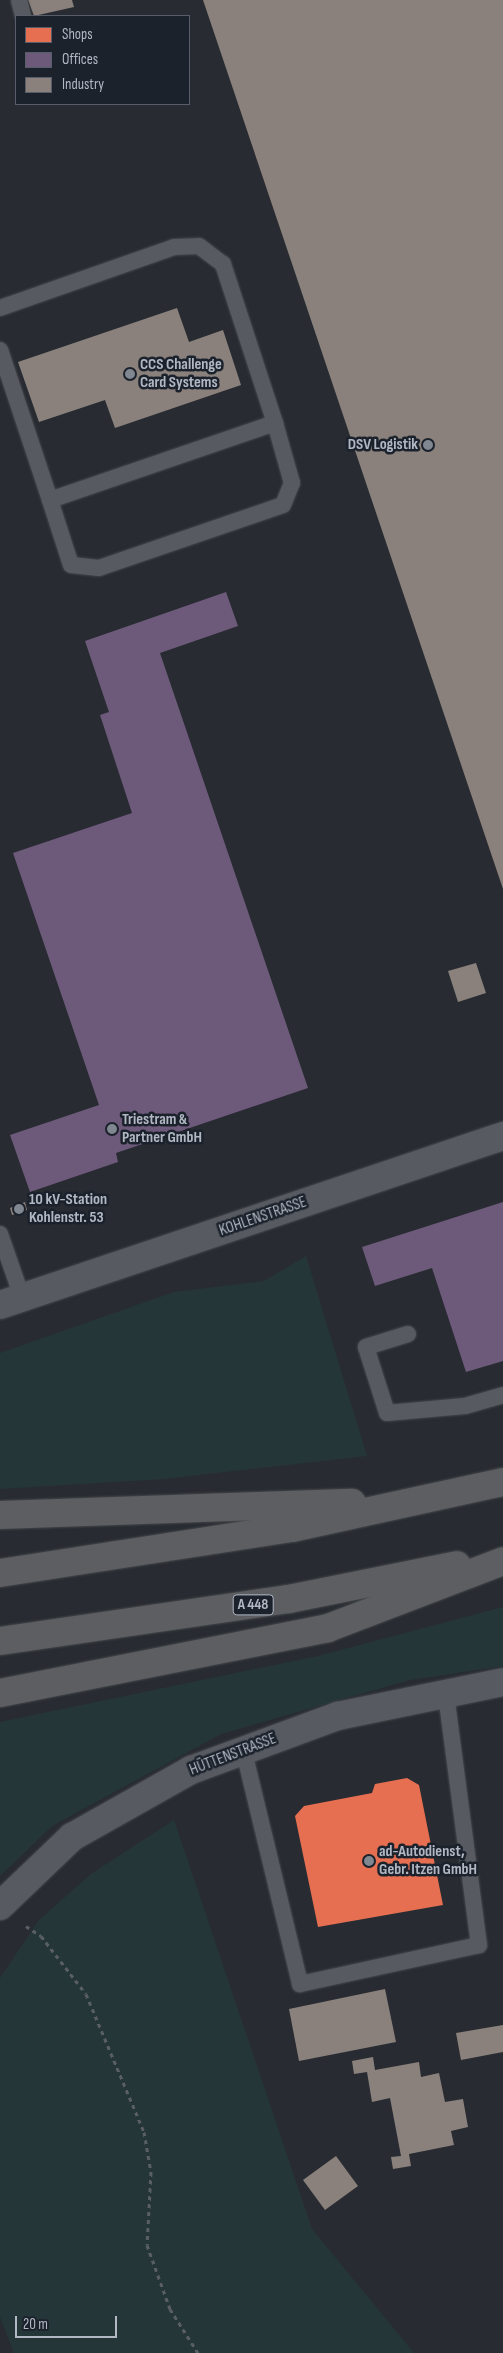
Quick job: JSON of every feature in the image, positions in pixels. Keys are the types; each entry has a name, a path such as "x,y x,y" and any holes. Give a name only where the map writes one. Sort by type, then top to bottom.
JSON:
{"highway":[{"path":"0,1573 292,1528 424,1501 503,1482"},
{"path":"0,1515 424,1501"},
{"name":"A 448","path":"0,1641 289,1599 503,1554"},
{"path":"0,1693 328,1628 503,1561"}],"street":[{"name":"KOHLENSTRASSE","path":"11,1301 503,1136"},
{"name":"HÜTTENSTRASSE","path":"8,1913 72,1836 139,1796 243,1748 338,1716 503,1682"}],"lane":[{"path":"19,0 23,15"},
{"path":"0,308 174,247 199,246 223,264 292,483 283,505 100,568 71,565 0,350"},
{"path":"50,500 274,423"},
{"name":"KOHLENSTRASSE","path":"0,1234 11,1301"},
{"path":"408,1334 366,1347 387,1413 465,1406 503,1395"},
{"path":"243,1748 300,1984 479,1945 446,1693"}],"path":[{"path":"8,1913 41,1936 86,1994 144,2132 151,2172 147,2245 170,2308 198,2353"}],"shaded area":[{"path":"306,1256 367,1456 164,1479 0,1489 0,1353 174,1292 264,1281"},
{"path":"503,1607 503,1666 410,1680 221,1734 52,1826 0,1876 0,1722 318,1656"},
{"path":"174,1820 312,2229 414,2353 14,2353 0,2317 0,1978 39,1920 91,1874"}],"building: Shops":[{"name":"ad-Autodienst, Gebr. Itzen GmbH","path":"407,1778 419,1785 443,1905 318,1927 295,1816 304,1806 372,1793 375,1784"}],"building: Offices":[{"path":"226,592 238,626 160,653 308,1088 116,1153 118,1162 30,1192 10,1135 99,1105 13,853 132,813 100,715 109,712 85,641"},
{"path":"503,1202 503,1361 466,1372 432,1268 375,1286 362,1247"}],"building: Industry":[{"path":"28,0 72,0 74,7 34,15"},
{"name":"DSV Logistik","path":"203,0 503,0 503,889"},
{"name":"CCS Challenge Card Systems","path":"177,308 189,342 223,330 241,385 115,428 105,400 39,422 18,362"},
{"path":"476,963 486,993 458,1002 448,971"},
{"name":"10 kV-Station Kohlenstr. 53","path":"25,1202 27,1210 12,1215 10,1208"},
{"path":"385,1989 396,2042 299,2061 289,2009"},
{"path":"503,2025 503,2052 461,2060 456,2033"},
{"path":"373,2057 375,2070 419,2062 421,2077 439,2073 445,2102 463,2099 468,2127 451,2131 454,2145 409,2154 411,2166 393,2169 391,2157 401,2156 390,2098 372,2102 367,2072 354,2074 352,2061"},
{"path":"336,2156 358,2186 325,2210 303,2180"}],"place":[{"name":"CCS Challenge Card Systems","path":"130,374"},
{"name":"DSV Logistik","path":"428,445"},
{"name":"Triestram & Partner GmbH","path":"112,1129"},
{"name":"10 kV-Station Kohlenstr. 53","path":"19,1209"},
{"name":"ad-Autodienst, Gebr. Itzen GmbH","path":"369,1861"}]}
